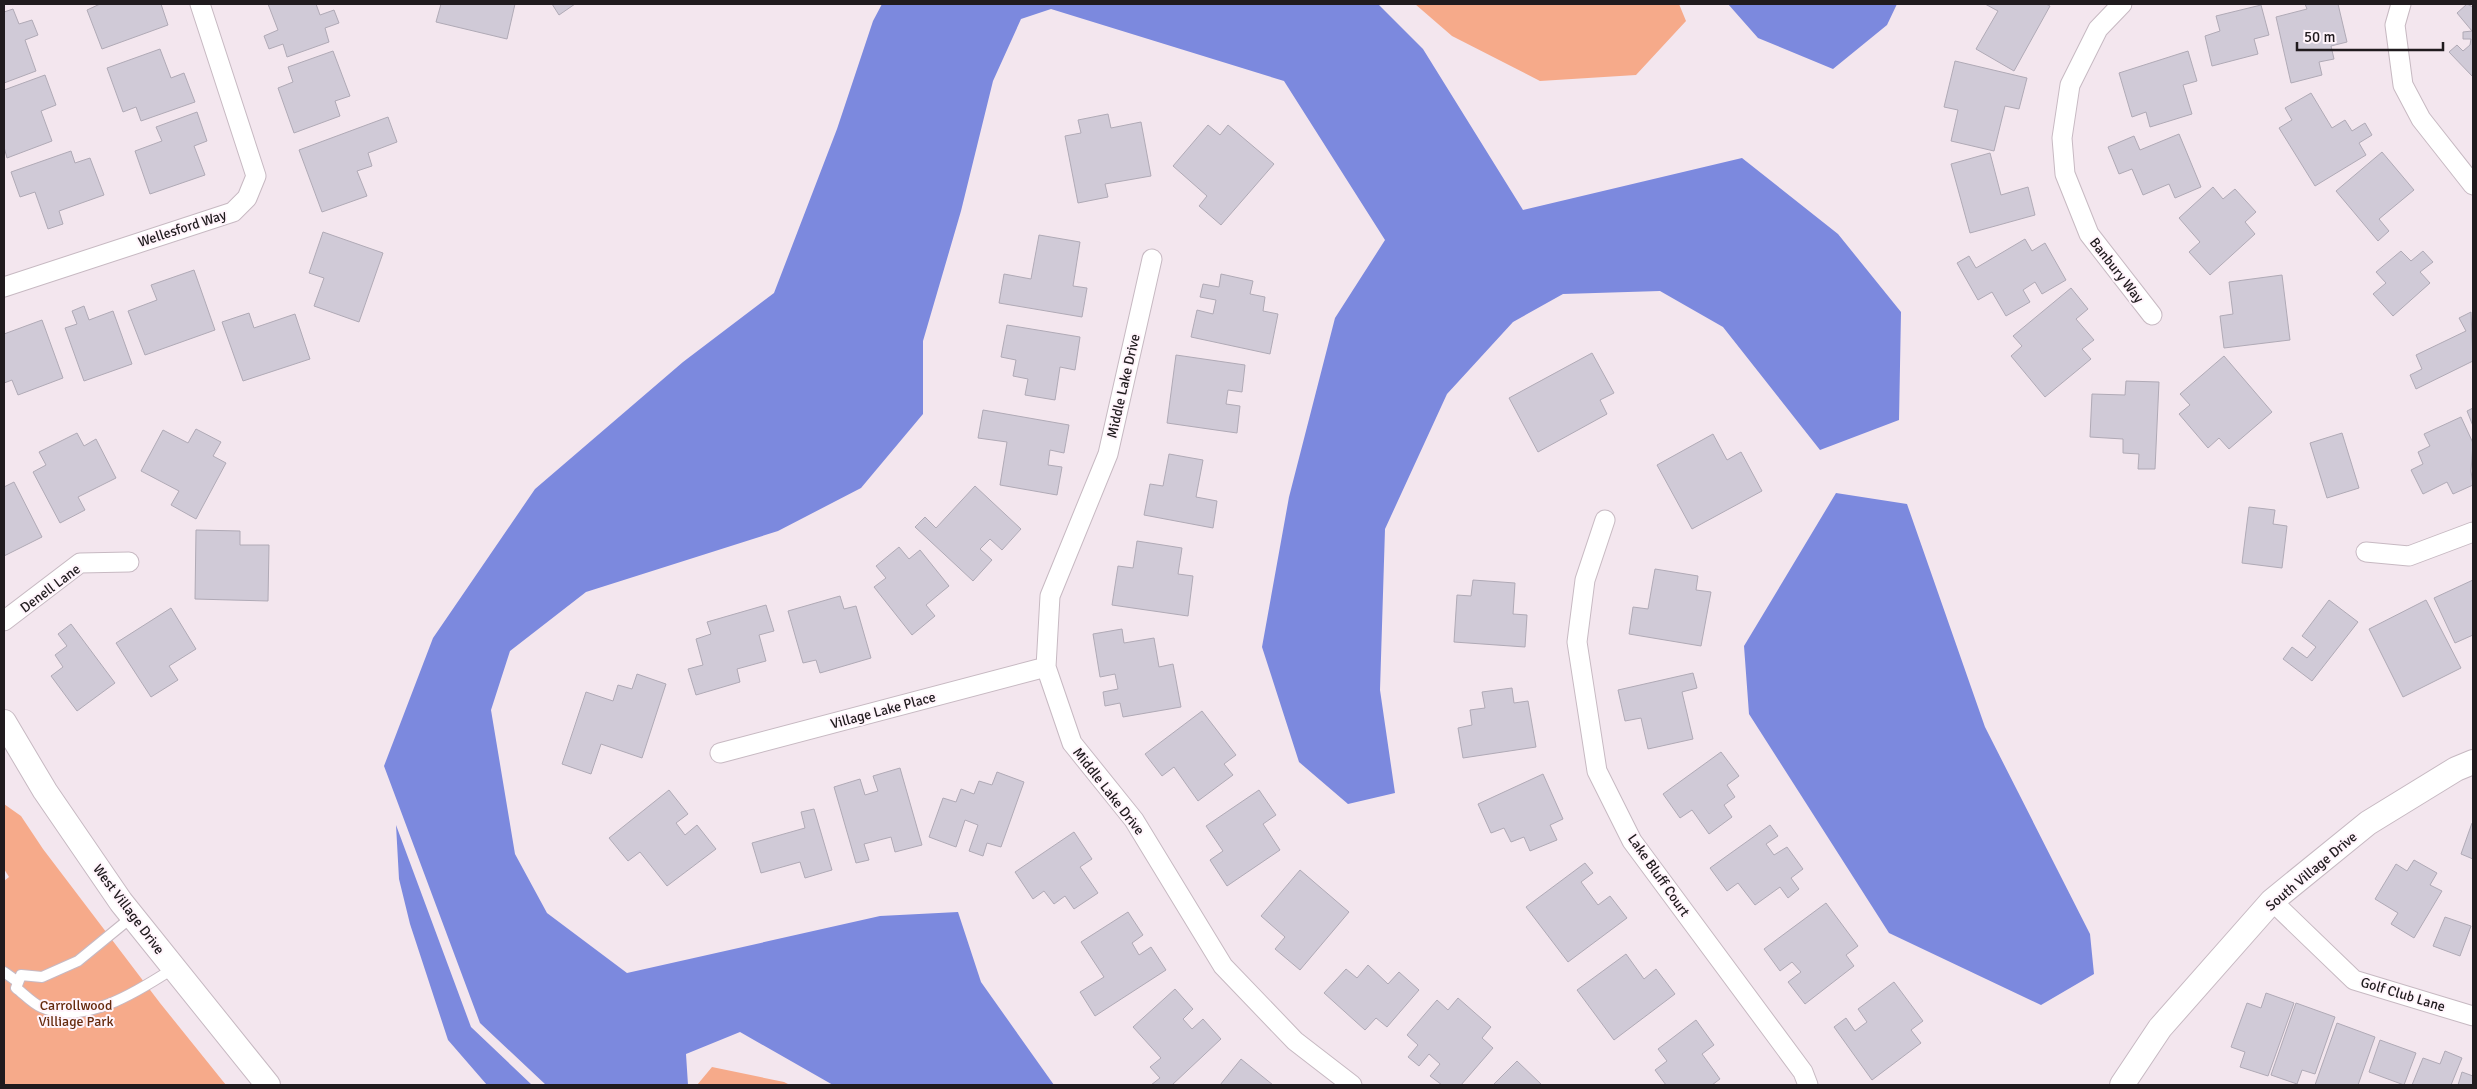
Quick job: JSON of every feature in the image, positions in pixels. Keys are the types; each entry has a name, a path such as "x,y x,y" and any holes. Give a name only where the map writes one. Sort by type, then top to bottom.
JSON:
{"street":[{"name":"Wellesford Way","path":"4,287 233,212 247,198 256,176 200,4"},
{"name":"Banbury Way","path":"2122,4 2098,29 2070,85 2062,138 2064,165 2065,174 2089,234 2152,315"},
{"path":"2401,4 2395,25 2403,85 2421,119 2473,185"},
{"name":"Middle Lake Drive","path":"1152,259 1108,454 1050,596 1046,667 1072,743 1134,820 1224,966 1295,1041 1352,1085"},
{"name":"Lake Bluff Court","path":"1605,520 1585,580 1577,642 1597,772 1632,841 1802,1072 1808,1085"},
{"path":"2366,552 2410,556 2473,532"},
{"name":"Denell Lane","path":"4,621 80,563 129,562"},
{"name":"Village Lake Place","path":"720,753 1046,667"},
{"name":"West Village Drive","path":"4,722 45,791 133,916 268,1085"},
{"name":"South Village Drive","path":"2122,1085 2160,1028 2272,901 2368,823 2456,770 2473,762"},
{"name":"Golf Club Lane","path":"2272,901 2354,980 2473,1016"}],"lane":[{"path":"133,916 78,961 42,977 21,975 16,988 41,1007 71,1011 94,1009 130,997 174,968"},
{"path":"4,972 18,982"}],"green space":[{"path":"1415,4 1679,4 1686,21 1636,75 1540,81 1452,36"},
{"name":"Carrollwood Villiage Park","path":"4,804 21,816 43,849 160,1003 226,1085 4,1085 4,881 9,877 4,869"},
{"path":"712,1067 784,1082 790,1085 697,1085"}],"water":[{"path":"882,4 1378,4 1423,49 1523,210 1742,158 1838,234 1901,312 1899,420 1820,450 1723,327 1660,291 1563,294 1513,322 1447,394 1385,529 1380,690 1395,793 1348,804 1299,762 1262,647 1289,497 1335,318 1385,240 1284,81 1051,9 1021,19 993,81 961,211 923,341 923,414 861,488 778,531 586,592 510,651 491,710 515,854 547,913 627,973 880,916 958,912 981,982 1054,1085 833,1085 740,1032 686,1054 688,1085 546,1085 480,1023 384,766 433,638 535,489 683,362 774,293 837,129 873,21"},
{"path":"1728,4 1897,4 1887,25 1833,69 1758,38"},
{"path":"1836,493 1907,504 1985,727 2090,934 2094,974 2041,1005 1889,933 1749,714 1744,646"},
{"path":"396,825 471,1027 532,1085 487,1085 448,1040 410,924 399,879"}],"building":[{"path":"100,4 161,4 168,25 102,49 87,10"},
{"path":"268,4 316,4 320,15 334,10 339,23 325,28 329,42 287,57 283,44 269,49 264,36 278,30"},
{"path":"441,4 515,4 507,39 436,22"},
{"path":"552,4 575,4 559,15"},
{"path":"1985,4 2046,4 2050,6 2014,71 1976,49 1998,11"},
{"path":"2305,4 2338,4 2347,42 2331,46 2334,59 2319,62 2322,75 2291,83 2276,17 2307,9"},
{"path":"2467,4 2473,7 2473,77 2449,52 2457,45 2463,51 2470,45 2471,39 2463,39 2463,32 2472,31 2457,13"},
{"path":"2261,5 2269,35 2254,39 2258,54 2212,66 2205,36 2220,31 2216,16"},
{"path":"13,9 19,24 32,20 38,35 25,40 36,71 4,83 4,12"},
{"path":"160,49 171,78 184,73 195,102 141,121 136,107 123,112 107,68"},
{"path":"333,51 350,96 335,101 340,116 294,133 278,88 293,82 288,67"},
{"path":"2188,51 2197,81 2183,85 2192,114 2150,127 2146,112 2132,117 2119,73"},
{"path":"1955,61 2027,78 2019,109 2005,106 1994,151 1951,141 1958,110 1944,107"},
{"path":"45,75 56,105 41,111 52,141 7,158 4,147 4,90"},
{"path":"2311,93 2332,128 2345,120 2352,131 2365,123 2372,135 2359,143 2366,155 2315,186 2279,128 2292,120 2285,108"},
{"path":"197,112 207,141 194,146 205,175 150,194 135,151 162,141 156,127"},
{"path":"1108,114 1111,128 1141,122 1151,176 1105,184 1108,197 1078,203 1065,136 1081,133 1078,120"},
{"path":"388,117 397,142 368,153 372,166 357,171 367,196 322,212 299,150"},
{"path":"1208,125 1220,135 1228,125 1274,164 1221,225 1199,206 1207,196 1173,166"},
{"path":"2179,134 2201,187 2175,198 2169,184 2143,195 2132,169 2119,174 2108,147 2134,136 2140,150"},
{"path":"71,151 75,163 90,158 104,195 59,211 63,224 48,229 35,192 20,197 11,172"},
{"path":"2382,152 2414,190 2379,219 2389,231 2378,241 2336,191"},
{"path":"1990,153 2001,195 2028,187 2035,215 1970,233 1951,164"},
{"path":"2213,187 2223,199 2235,189 2256,212 2245,222 2255,234 2210,275 2189,252 2200,242 2179,218"},
{"path":"323,232 383,253 359,322 314,306 324,278 309,273"},
{"path":"1039,235 1080,242 1073,286 1087,288 1082,317 999,303 1004,274 1031,279"},
{"path":"2025,239 2032,251 2045,243 2066,280 2042,294 2035,282 2023,290 2030,302 2006,316 1992,292 1978,300 1957,263 1969,256 1976,268"},
{"path":"2401,251 2411,261 2423,251 2433,262 2420,272 2430,283 2393,316 2373,294 2386,283 2376,272"},
{"path":"194,270 215,330 145,355 128,311 157,300 151,285"},
{"path":"1221,274 1253,281 1250,294 1265,297 1263,311 1278,314 1270,354 1191,337 1197,310 1213,314 1216,300 1200,297 1203,284 1219,287"},
{"path":"2282,275 2290,340 2224,348 2220,316 2233,314 2229,282"},
{"path":"2071,288 2088,309 2076,319 2094,340 2082,349 2091,359 2045,397 2011,356 2022,346 2013,336"},
{"path":"84,306 89,320 113,311 132,364 84,381 65,328 77,324 72,311"},
{"path":"2471,312 2473,361 2416,389 2410,375 2422,369 2416,355 2466,331 2459,318"},
{"path":"249,313 254,328 295,314 310,359 243,381 222,322"},
{"path":"42,320 63,378 18,395 12,380 4,383 4,334"},
{"path":"1007,325 1080,337 1075,370 1060,367 1055,400 1025,395 1028,379 1013,376 1016,360 1001,357"},
{"path":"1592,353 1614,393 1600,400 1607,414 1538,452 1509,398"},
{"path":"1176,355 1245,365 1242,392 1228,390 1226,404 1240,406 1237,433 1167,423"},
{"path":"2224,356 2272,412 2229,449 2219,438 2208,448 2179,414 2190,405 2180,394"},
{"path":"2126,381 2159,382 2155,469 2138,469 2139,454 2123,453 2123,439 2090,437 2092,394 2125,395"},
{"path":"2473,408 2473,426 2467,411"},
{"path":"983,410 1069,425 1064,453 1050,450 1048,465 1062,467 1057,495 1000,485 1007,442 978,438"},
{"path":"2461,417 2473,443 2471,471 2473,485 2453,494 2447,482 2423,494 2411,470 2423,464 2418,452 2430,446 2424,434"},
{"path":"196,429 221,442 213,456 226,463 196,519 171,505 179,491 141,471 163,430 188,443"},
{"path":"77,433 84,446 96,439 116,478 78,497 85,510 60,523 33,472 46,465 39,452"},
{"path":"2342,433 2359,488 2327,498 2310,443"},
{"path":"1713,434 1727,460 1741,452 1762,491 1692,529 1657,465"},
{"path":"1169,454 1203,460 1196,497 1217,501 1213,528 1144,515 1150,484 1163,486"},
{"path":"14,482 42,537 4,556 4,487"},
{"path":"975,486 1021,529 1002,550 990,539 980,549 992,560 973,581 915,527 925,517 936,528"},
{"path":"2249,507 2275,510 2273,524 2287,526 2282,568 2242,563"},
{"path":"196,530 240,531 240,545 269,545 268,601 195,599"},
{"path":"1137,541 1182,548 1178,574 1193,576 1188,616 1112,605 1118,566 1133,568"},
{"path":"899,547 909,559 920,550 949,586 926,605 935,616 912,635 874,587 886,578 876,566"},
{"path":"1655,569 1698,576 1696,590 1711,592 1701,646 1629,634 1633,607 1648,609"},
{"path":"1473,580 1515,583 1513,614 1527,615 1525,647 1454,642 1457,595 1471,596"},
{"path":"2473,580 2473,635 2455,643 2434,598"},
{"path":"840,596 844,609 856,606 871,658 820,673 816,660 803,663 788,611"},
{"path":"2329,600 2358,622 2312,681 2283,659 2292,647 2307,658 2316,647 2302,636"},
{"path":"2426,600 2461,668 2403,697 2369,629"},
{"path":"766,605 774,631 759,635 766,661 737,669 740,682 696,695 688,669 703,665 696,639 711,634 707,622"},
{"path":"171,608 196,649 169,666 178,680 151,697 116,643"},
{"path":"71,624 115,683 77,711 51,676 63,667 55,655 67,646 58,634"},
{"path":"1122,629 1124,643 1154,638 1159,667 1173,664 1181,707 1123,717 1120,703 1105,706 1103,692 1118,689 1115,674 1100,677 1093,634"},
{"path":"1693,673 1697,688 1682,692 1693,739 1648,749 1641,718 1625,721 1618,690"},
{"path":"637,674 666,684 642,758 601,744 591,774 562,764 586,692 613,701 618,685 632,689"},
{"path":"1512,688 1514,703 1528,701 1536,747 1463,758 1458,728 1472,725 1470,710 1485,708 1482,692"},
{"path":"1202,711 1236,755 1224,764 1233,775 1198,801 1174,767 1162,776 1145,754"},
{"path":"1721,752 1739,776 1727,785 1735,797 1724,805 1732,817 1709,834 1692,810 1680,818 1663,794"},
{"path":"900,768 922,845 895,852 891,837 864,844 869,860 856,863 834,787 860,779 865,795 878,791 873,776"},
{"path":"997,772 1024,782 1001,847 987,843 983,856 969,851 978,825 965,820 956,847 929,837 943,798 956,802 961,789 974,794 979,781 992,785"},
{"path":"1543,774 1563,819 1550,825 1557,840 1530,851 1524,837 1511,842 1504,828 1491,833 1478,804"},
{"path":"669,790 688,814 676,823 685,835 697,825 716,849 667,886 640,852 628,861 609,838"},
{"path":"1259,790 1276,815 1263,824 1280,850 1227,886 1210,860 1223,851 1206,826"},
{"path":"814,809 832,870 805,878 800,862 761,873 752,843 805,828 801,812"},
{"path":"2473,823 2473,859 2461,854"},
{"path":"1770,825 1778,836 1766,844 1774,855 1787,847 1803,869 1791,878 1799,889 1788,898 1780,887 1755,905 1738,883 1727,891 1710,868"},
{"path":"1074,832 1092,859 1080,867 1098,893 1074,909 1065,896 1054,904 1044,891 1033,899 1015,872"},
{"path":"2414,860 2437,873 2430,885 2442,891 2414,938 2391,924 2398,913 2375,899 2396,864 2407,871"},
{"path":"1585,863 1593,873 1581,882 1598,905 1610,896 1627,918 1568,962 1526,907"},
{"path":"1300,870 1349,912 1300,970 1275,949 1285,937 1261,916"},
{"path":"1826,903 1858,946 1846,955 1854,966 1805,1004 1788,982 1801,972 1792,962 1780,971 1764,949"},
{"path":"1128,912 1143,935 1132,943 1139,955 1151,947 1166,970 1095,1016 1080,992 1104,977 1081,942"},
{"path":"2445,917 2471,926 2460,956 2433,946"},
{"path":"1626,954 1644,979 1656,969 1675,994 1614,1040 1577,990"},
{"path":"1368,965 1388,984 1399,972 1419,990 1387,1027 1376,1018 1365,1030 1324,993 1346,969 1357,978"},
{"path":"1894,982 1923,1021 1911,1030 1921,1043 1872,1080 1834,1027 1846,1018 1855,1031 1867,1022 1858,1009"},
{"path":"1175,989 1193,1009 1183,1019 1192,1029 1203,1019 1221,1039 1172,1085 1151,1085 1160,1078 1150,1067 1161,1058 1133,1027"},
{"path":"2266,993 2294,1003 2268,1076 2240,1067 2245,1052 2231,1047 2247,1003 2261,1008"},
{"path":"1458,998 1491,1027 1482,1038 1493,1048 1461,1085 1442,1085 1430,1076 1440,1064 1429,1054 1419,1066 1408,1057 1418,1045 1407,1035 1437,1000 1448,1010"},
{"path":"2296,1003 2335,1017 2315,1074 2302,1070 2297,1084 2271,1075"},
{"path":"1696,1020 1714,1045 1702,1054 1720,1079 1712,1085 1666,1085 1655,1070 1667,1061 1658,1049"},
{"path":"2337,1023 2375,1037 2358,1085 2315,1085"},
{"path":"2380,1040 2416,1053 2404,1085 2369,1072"},
{"path":"2445,1051 2462,1058 2451,1085 2412,1085 2423,1058 2440,1064"},
{"path":"1241,1059 1273,1085 1220,1085"},
{"path":"1517,1061 1542,1085 1493,1085"},
{"path":"2462,1072 2473,1076 2473,1085 2458,1085"}]}
